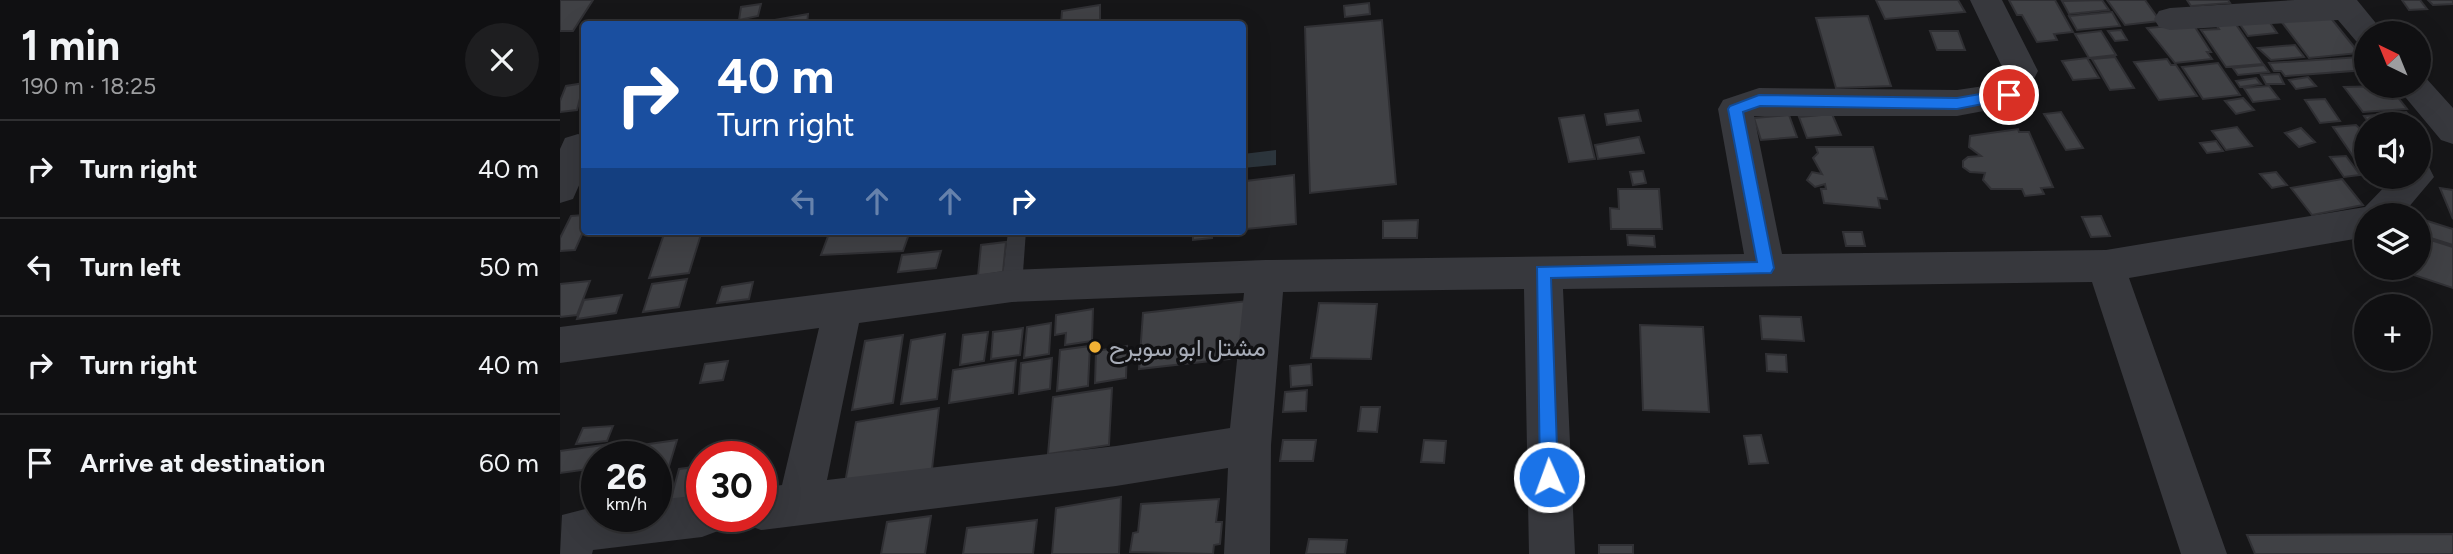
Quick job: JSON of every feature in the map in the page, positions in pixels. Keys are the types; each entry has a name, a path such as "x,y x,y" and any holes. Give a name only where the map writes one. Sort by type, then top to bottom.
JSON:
{"street":[{"path":"1766,268 1735,109 1759,101 1957,103 2009,95 2021,71 1986,0"},
{"path":"2170,19 2346,8 2357,21"},
{"path":"2424,98 2453,131"},
{"path":"2431,157 2453,141"},
{"path":"560,189 578,148"},
{"path":"2390,203 2404,189"},
{"path":"560,345 1012,286 1265,276 2106,265 2354,224"},
{"path":"2106,265 2204,554"},
{"path":"1543,271 1552,554"},
{"path":"1247,554 1250,445 1265,276"},
{"path":"843,307 781,507 1116,466 1250,445"},
{"path":"569,554 578,530 686,518"}],"lane":[{"path":"1012,286 1017,235"}],"shaded area":[{"path":"1276,150 1276,165 1246,168 1246,154"}],"building":[{"path":"560,0 593,0 573,31 560,31"},
{"path":"1876,0 1958,0 1965,12 1885,19"},
{"path":"2009,0 2055,0 2073,32 2054,34 2057,40 2037,42 2022,15 2017,15"},
{"path":"2102,0 2109,10 2069,14 2062,1"},
{"path":"2107,0 2145,0 2160,21 2125,25"},
{"path":"2187,0 2228,0 2230,3 2191,6"},
{"path":"2402,0 2420,0 2427,9 2409,10"},
{"path":"2428,0 2453,0 2453,4 2433,5"},
{"path":"1369,3 1370,14 1345,17 1344,6"},
{"path":"761,4 758,16 739,20 741,7"},
{"path":"1100,5 1100,21 1061,21 1062,11"},
{"path":"2112,12 2120,26 2077,30 2069,16"},
{"path":"808,14 807,21 770,21"},
{"path":"1868,16 1891,86 1836,88 1816,18"},
{"path":"2266,17 2277,33 2248,36 2237,20"},
{"path":"2330,17 2354,47 2354,54 2309,58 2281,21"},
{"path":"1382,20 1396,184 1310,193 1305,27"},
{"path":"2235,23 2263,64 2226,67 2201,30 2219,29 2216,25"},
{"path":"2193,24 2211,52 2207,52 2212,59 2175,63 2147,28"},
{"path":"2121,30 2127,40 2115,41 2108,31"},
{"path":"1930,31 1958,31 1965,50 1937,50"},
{"path":"2101,31 2116,55 2089,58 2075,34"},
{"path":"2295,45 2304,57 2271,60 2258,48"},
{"path":"2115,57 2134,88 2110,90 2092,59"},
{"path":"2354,57 2354,71 2285,76 2281,71 2274,71 2269,63"},
{"path":"2087,58 2099,78 2073,80 2062,61"},
{"path":"2167,59 2171,65 2176,65 2197,96 2159,100 2134,62"},
{"path":"2218,63 2240,95 2203,99 2182,67"},
{"path":"2264,65 2269,72 2238,75 2233,68"},
{"path":"2279,74 2284,84 2266,84 2261,75"},
{"path":"2308,77 2316,86 2296,89 2289,80"},
{"path":"2256,78 2261,84 2240,87 2236,81"},
{"path":"581,84 581,95 577,110 560,112 560,101 566,86"},
{"path":"2269,86 2279,99 2253,102 2244,88"},
{"path":"2344,87 2354,87 2354,98 2398,98 2407,109 2363,112"},
{"path":"2243,98 2254,110 2236,114 2225,101"},
{"path":"2325,99 2340,121 2320,123 2305,100"},
{"path":"1638,110 1641,121 1607,125 1605,114"},
{"path":"2061,112 2083,148 2066,150 2044,114"},
{"path":"1832,114 1841,135 1807,138 1799,117"},
{"path":"1584,115 1595,159 1569,162 1559,118"},
{"path":"1789,115 1797,137 1761,140 1754,118"},
{"path":"2354,125 2354,158 2333,127"},
{"path":"2237,127 2252,146 2226,150 2212,131"},
{"path":"2301,128 2315,142 2299,147 2285,133"},
{"path":"2018,129 2019,132 2029,132 2053,187 2041,188 2044,194 2025,196 2022,189 1991,189 1983,180 1985,173 1970,172 1963,167 1963,161 1968,157 1981,156 1969,147 1970,136"},
{"path":"1639,137 1644,153 1598,159 1595,145"},
{"path":"2216,141 2223,151 2207,153 2200,143"},
{"path":"1816,147 1873,147 1887,199 1878,198 1880,208 1824,203 1821,189 1826,189 1825,184 1815,187 1807,180 1812,172 1822,174 1813,158 1818,153"},
{"path":"2346,156 2354,167 2354,176 2344,177 2330,157"},
{"path":"1643,171 1646,183 1633,185 1630,172"},
{"path":"2276,172 2287,185 2272,188 2260,174"},
{"path":"1294,175 1296,224 1246,229 1246,181"},
{"path":"2342,179 2361,203 2312,215 2291,188"},
{"path":"2440,188 2453,190 2453,219"},
{"path":"1618,189 1659,189 1662,229 1611,229 1610,208 1619,209"},
{"path":"581,215 582,235 575,250 560,251 560,238 571,216"},
{"path":"2101,216 2110,236 2091,237 2082,217"},
{"path":"1418,220 1417,238 1383,238 1383,221"},
{"path":"2431,222 2453,229 2453,245 2431,238"},
{"path":"1843,232 1862,232 1865,246 1846,246"},
{"path":"664,235 701,235 689,273 649,278"},
{"path":"828,235 909,235 903,251 821,255"},
{"path":"1193,235 1212,235 1212,238 1193,240"},
{"path":"1627,235 1654,236 1655,247 1628,245"},
{"path":"2431,240 2453,247 2453,288 2429,280"},
{"path":"1006,242 1003,272 978,276 981,245"},
{"path":"941,251 936,268 898,272 902,255"},
{"path":"687,279 679,307 643,312 652,284"},
{"path":"590,281 577,315 560,317 560,284"},
{"path":"753,282 749,299 717,303 722,287"},
{"path":"622,295 616,313 577,319 584,300"},
{"path":"1247,301 1246,357 1139,369 1143,313"},
{"path":"1319,303 1377,304 1371,359 1311,358"},
{"path":"1093,309 1092,341 1065,345 1066,333 1055,335 1056,315"},
{"path":"1760,316 1801,317 1804,341 1762,339"},
{"path":"1051,323 1049,354 1024,358 1027,327"},
{"path":"1640,325 1703,327 1709,412 1643,410"},
{"path":"1023,328 1020,355 991,359 993,332"},
{"path":"988,332 984,361 960,365 963,335"},
{"path":"945,334 937,399 901,404 911,340"},
{"path":"903,335 893,403 852,410 865,341"},
{"path":"1090,346 1088,386 1057,391 1060,350"},
{"path":"1127,346 1126,378 1095,383 1096,351"},
{"path":"1766,354 1786,355 1787,372 1767,371"},
{"path":"1052,358 1050,389 1019,394 1021,363"},
{"path":"1016,360 1013,393 949,403 953,370"},
{"path":"728,361 723,380 700,383 705,364"},
{"path":"1311,364 1312,385 1291,387 1290,366"},
{"path":"1112,388 1109,445 1048,454 1053,397"},
{"path":"1307,390 1306,411 1283,412 1285,392"},
{"path":"1361,407 1380,407 1377,432 1358,431"},
{"path":"939,408 932,469 845,483 856,422"},
{"path":"613,426 607,441 581,441 581,444 576,444 583,428"},
{"path":"1761,435 1768,463 1749,464 1744,436"},
{"path":"677,440 672,456 672,441"},
{"path":"1283,440 1316,440 1313,461 1280,461"},
{"path":"1424,440 1446,441 1444,463 1421,462"},
{"path":"581,448 581,470 560,473 560,451"},
{"path":"686,468 686,500 672,502 672,495 679,469"},
{"path":"1121,497 1119,554 1052,554 1056,508"},
{"path":"1219,499 1216,522 1222,522 1220,544 1214,545 1213,554 1130,552 1133,533 1138,532 1141,504"},
{"path":"931,516 925,554 881,554 887,522"},
{"path":"1037,520 1033,554 963,554 967,528"},
{"path":"2453,534 2453,554 2255,554 2247,535"},
{"path":"1309,539 1347,540 1345,554 1306,554"},
{"path":"1599,545 1633,545 1633,554 1599,554"}],"place":[{"name":"مشتل ابو سويرح","path":"1095,347"}],"route":[{"path":"1549,477 1543,271 1766,268 1735,109 1759,101 1957,103 2009,95"}]}
